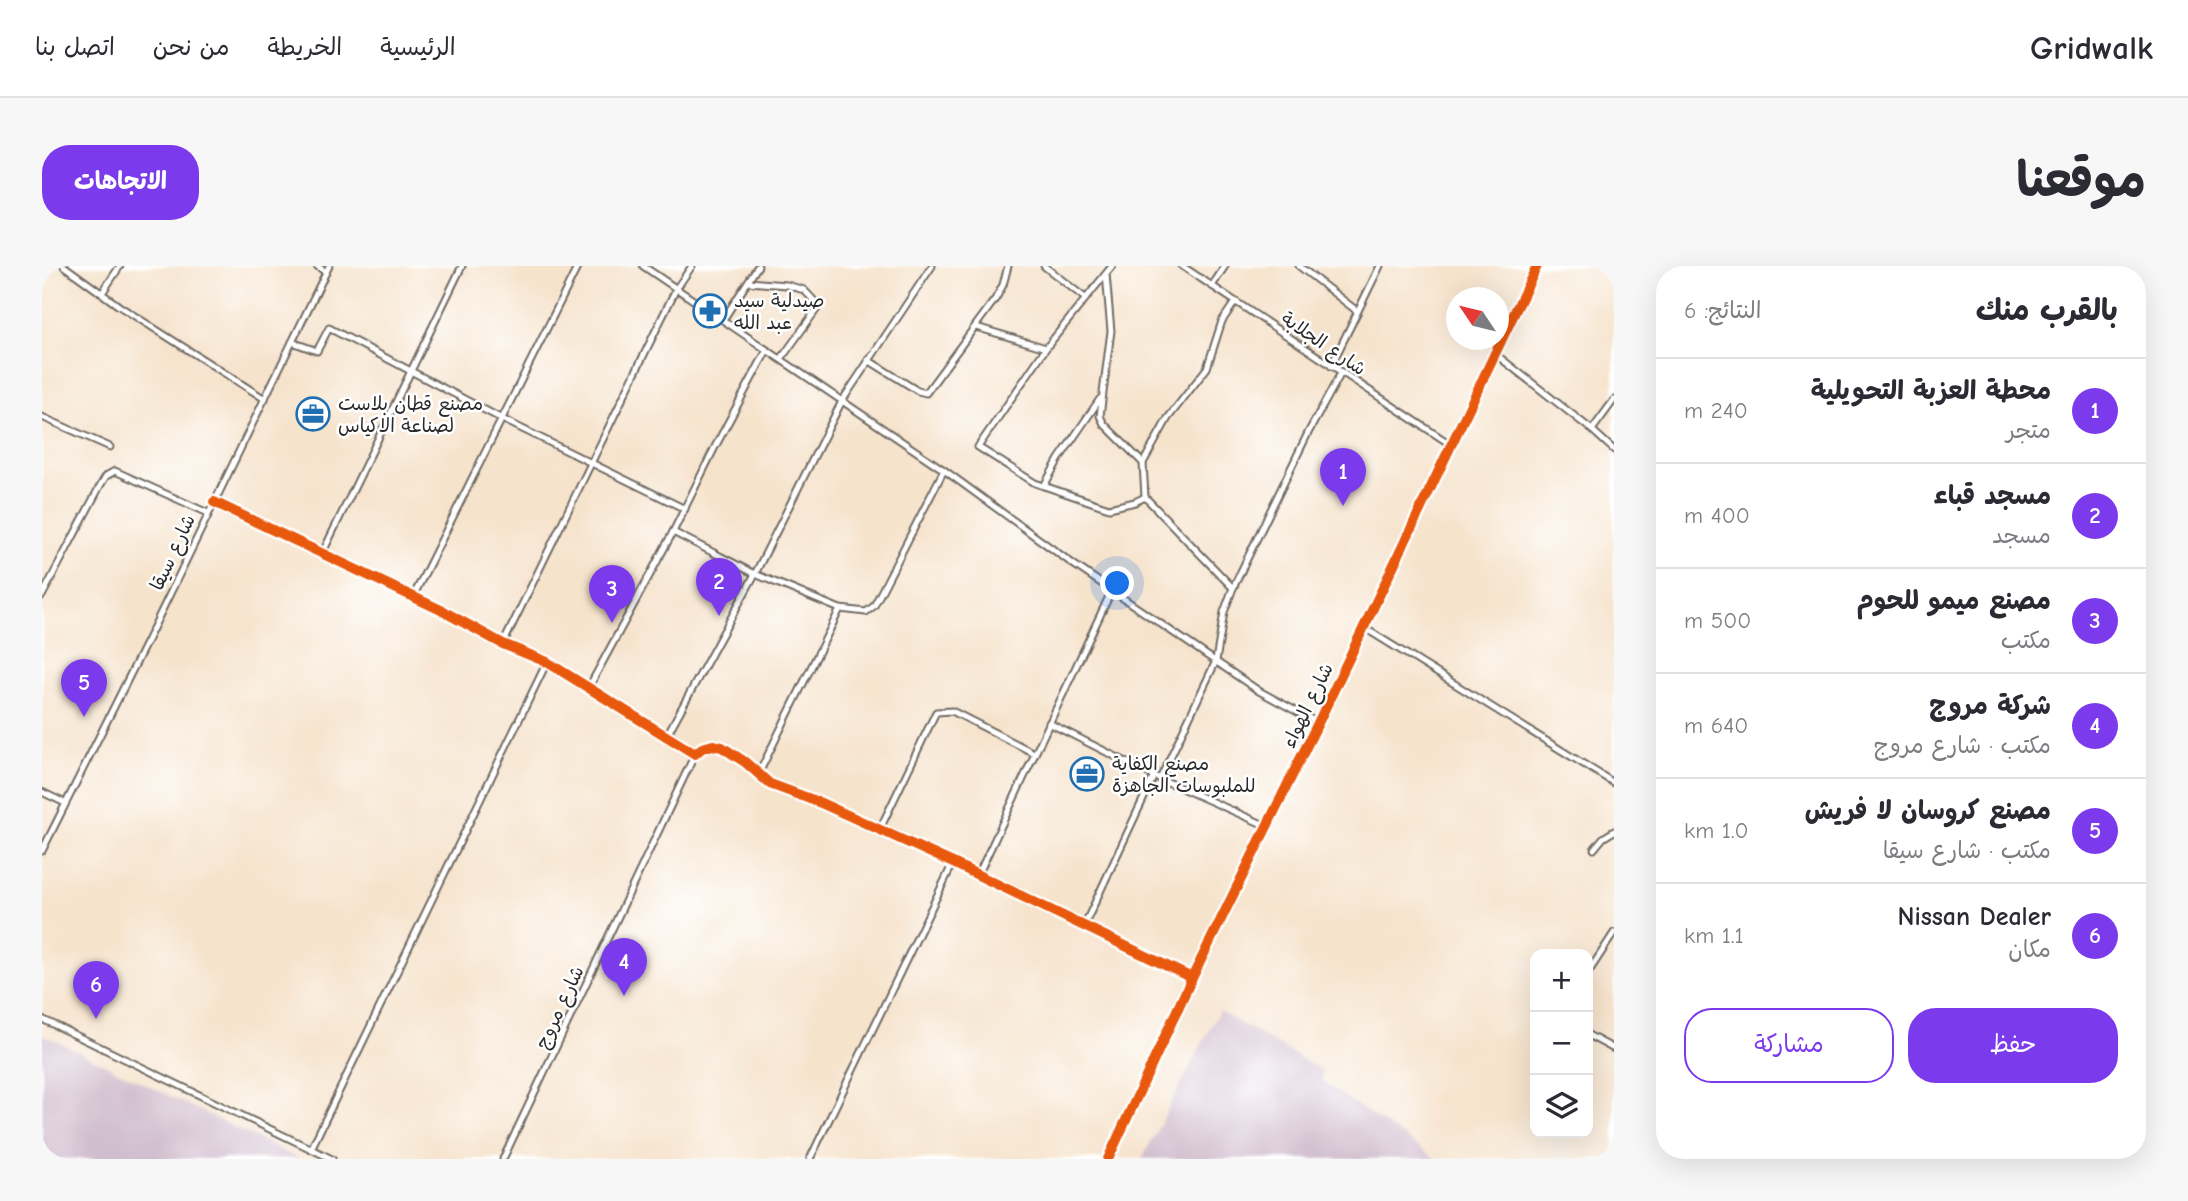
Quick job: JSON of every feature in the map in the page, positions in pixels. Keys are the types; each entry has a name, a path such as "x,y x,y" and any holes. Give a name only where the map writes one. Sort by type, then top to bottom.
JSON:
{"street":[{"path":"64,266 265,399"},
{"path":"102,293 120,266"},
{"path":"317,266 328,269"},
{"path":"323,554 462,266"},
{"path":"413,597 578,266"},
{"path":"643,266 944,470 1111,590 1259,691 1318,723"},
{"path":"503,644 676,289 692,266"},
{"path":"723,320 758,266"},
{"path":"667,736 755,574 842,401 932,266"},
{"path":"868,359 918,391 926,393 976,327 1003,285 1008,266"},
{"path":"1044,266 1084,298"},
{"path":"1112,266 1046,348 978,447 1021,476 1109,508 1145,497"},
{"name":"شارع الجلابة","path":"1182,266 1450,444"},
{"path":"1212,286 1225,266"},
{"path":"1299,266 1357,311"},
{"path":"1312,266 1312,277"},
{"path":"1331,366 1380,266"},
{"name":"شارع الهواء","path":"1108,1159 1192,978 1318,723 1537,266"},
{"name":"شارع سيقا","path":"42,850 328,269"},
{"path":"1106,274 1111,331 1100,416 1104,425 1143,463"},
{"path":"748,282 787,285 804,290 819,306 781,359"},
{"path":"1233,588 1145,497 1143,463 1168,418 1207,368 1222,321 1236,302"},
{"path":"976,327 1046,348"},
{"path":"292,342 317,351 329,328 590,464 684,509"},
{"path":"589,688 767,350"},
{"path":"1494,353 1614,450"},
{"path":"1084,926 1216,661 1224,612 1233,588 1308,433 1341,373"},
{"path":"1044,486 1059,459 1102,397"},
{"path":"1592,430 1614,400"},
{"path":"42,416 110,447"},
{"path":"673,532 755,574 840,609 866,612 874,606 944,470"},
{"path":"42,596 100,486 107,476 115,471 208,513"},
{"path":"214,502 413,597 503,644 547,662 695,754 702,748 713,745 722,747 745,762 770,784 821,803 953,863 1192,978"},
{"path":"978,875 1111,590"},
{"path":"758,775 840,609"},
{"path":"1363,627 1614,783"},
{"path":"310,1149 547,662"},
{"path":"879,831 936,712 952,711 1034,753"},
{"path":"1049,723 1157,778 1268,826"},
{"name":"شارع مروج","path":"503,1159 695,754"},
{"path":"42,792 65,803"},
{"path":"1594,849 1603,838 1614,831"},
{"path":"810,1159 953,863"},
{"path":"1593,965 1614,933"},
{"path":"42,1019 332,1159"},
{"path":"1593,1038 1614,1049"}],"shaded area":[{"path":"1219,1011 1321,1070 1323,1082 1436,1159 1142,1159"},
{"path":"42,1034 299,1159 42,1159"}],"cycle path":[{"path":"1108,1159 1192,978 1318,723 1537,266"},
{"path":"214,502 441,610 503,644 547,662 695,754 702,748 713,745 722,747 745,762 770,784 821,803 953,863 1192,978"}],"place":[{"name":"صيدلية سيد عبد الله","path":"710,311"},
{"name":"مصنع قطان بلاست لصناعة الاكياس","path":"313,414"},
{"name":"محطة العزبة التحويلية","path":"1343,506"},
{"name":"مسجد قباء","path":"719,616"},
{"name":"مصنع ميمو للحوم","path":"612,623"},
{"name":"مصنع كروسان لا فريش","path":"84,717"},
{"name":"مصنع الكفاية للملبوسات الجاهزة","path":"1087,774"},
{"name":"شركة مروج","path":"624,996"},
{"name":"Nissan Dealer","path":"96,1019"}]}
